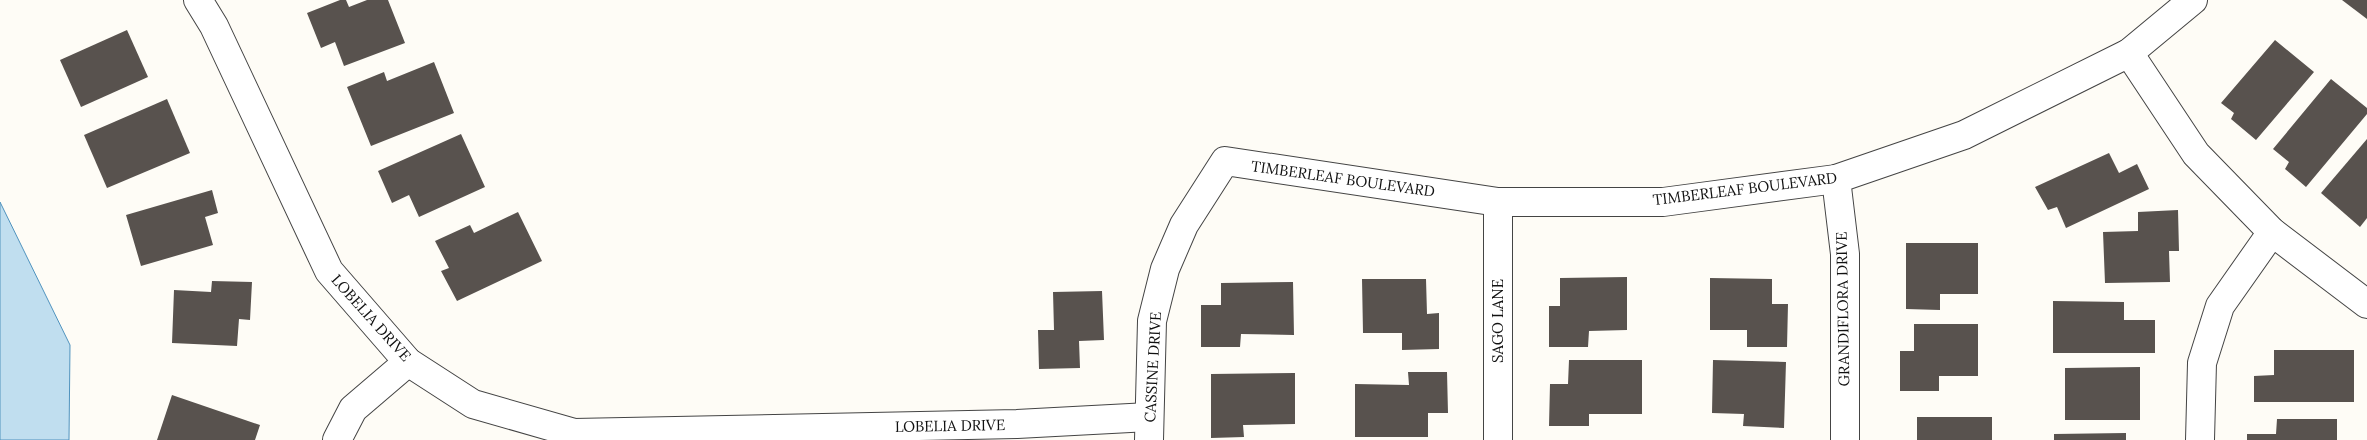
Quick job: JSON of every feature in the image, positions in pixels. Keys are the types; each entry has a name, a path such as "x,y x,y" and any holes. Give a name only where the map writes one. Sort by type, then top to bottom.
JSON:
{"street":[{"name":"LOBELIA DRIVE","path":"198,0 214,26 329,271 408,362 473,404 574,432 1017,424 1149,428"},
{"name":"TIMBERLEAF BOULEVARD","path":"1225,161 1498,202 1663,202 1836,179 1964,135 2129,53 2193,0"},
{"path":"2129,53 2196,154 2272,232 2367,304"},
{"name":"CASSINE DRIVE","path":"1149,428 1152,320 1165,269 1184,225 1225,161"},
{"name":"GRANDIFLORA DRIVE","path":"1836,179 1845,254 1845,440"},
{"name":"SAGO LANE","path":"1498,202 1498,440"},
{"path":"2200,440 2202,363 2220,306 2272,232"},
{"path":"337,440 353,409 408,362"}],"water":[{"path":"0,202 70,345 69,440 0,440"}],"building":[{"path":"340,0 346,0 349,7 367,0 388,0 405,43 344,66 335,42 321,48 307,13"},
{"path":"2342,0 2367,0 2367,19"},
{"path":"127,30 148,77 81,107 60,60"},
{"path":"2275,40 2314,72 2256,140 2231,119 2234,113 2221,103"},
{"path":"434,62 454,113 371,146 347,87 384,72 387,81"},
{"path":"2331,79 2367,108 2367,114 2306,187 2285,169 2289,162 2273,149"},
{"path":"167,99 190,153 107,188 84,135"},
{"path":"461,134 485,187 419,217 409,195 392,203 378,171"},
{"path":"2367,139 2367,218 2360,227 2321,193"},
{"path":"2109,153 2119,173 2137,164 2149,189 2066,228 2057,207 2048,210 2035,187"},
{"path":"212,190 218,213 205,217 213,245 141,266 126,215"},
{"path":"2178,210 2179,251 2169,251 2170,282 2105,283 2103,232 2138,231 2138,212"},
{"path":"518,212 542,261 457,301 441,271 449,268 435,241 470,225 474,233"},
{"path":"1906,243 1978,243 1978,294 1940,294 1940,310 1906,309"},
{"path":"1627,277 1627,330 1589,331 1588,347 1549,347 1549,306 1560,306 1560,278"},
{"path":"1710,278 1772,279 1772,304 1788,304 1787,347 1747,347 1747,330 1710,330"},
{"path":"1362,279 1426,279 1427,314 1439,313 1439,349 1402,350 1402,333 1363,333"},
{"path":"212,281 252,282 250,320 239,319 237,346 172,343 174,290 211,292"},
{"path":"1293,282 1294,335 1241,334 1240,347 1201,347 1201,305 1221,305 1221,283"},
{"path":"1102,291 1104,340 1079,341 1080,368 1039,369 1038,330 1054,330 1053,292"},
{"path":"2053,301 2124,302 2124,320 2155,320 2155,353 2053,353"},
{"path":"1914,324 1978,324 1978,376 1939,376 1939,391 1900,391 1900,351 1914,351"},
{"path":"2274,350 2354,350 2354,402 2254,402 2254,376 2274,375"},
{"path":"1569,360 1642,360 1642,414 1589,414 1589,426 1549,426 1550,384 1568,384"},
{"path":"1713,360 1786,362 1784,428 1743,426 1744,414 1712,413"},
{"path":"2140,367 2140,420 2065,420 2065,368"},
{"path":"1408,372 1447,372 1448,413 1428,413 1428,437 1355,437 1355,384 1409,385"},
{"path":"1295,373 1295,424 1243,425 1244,437 1211,438 1211,374"},
{"path":"172,395 260,425 255,440 157,440"},
{"path":"1917,417 1992,417 1992,440 1917,440"},
{"path":"2277,419 2337,419 2337,440 2247,440 2247,434 2276,434"},
{"path":"2126,433 2126,440 2054,440 2054,434"}]}
